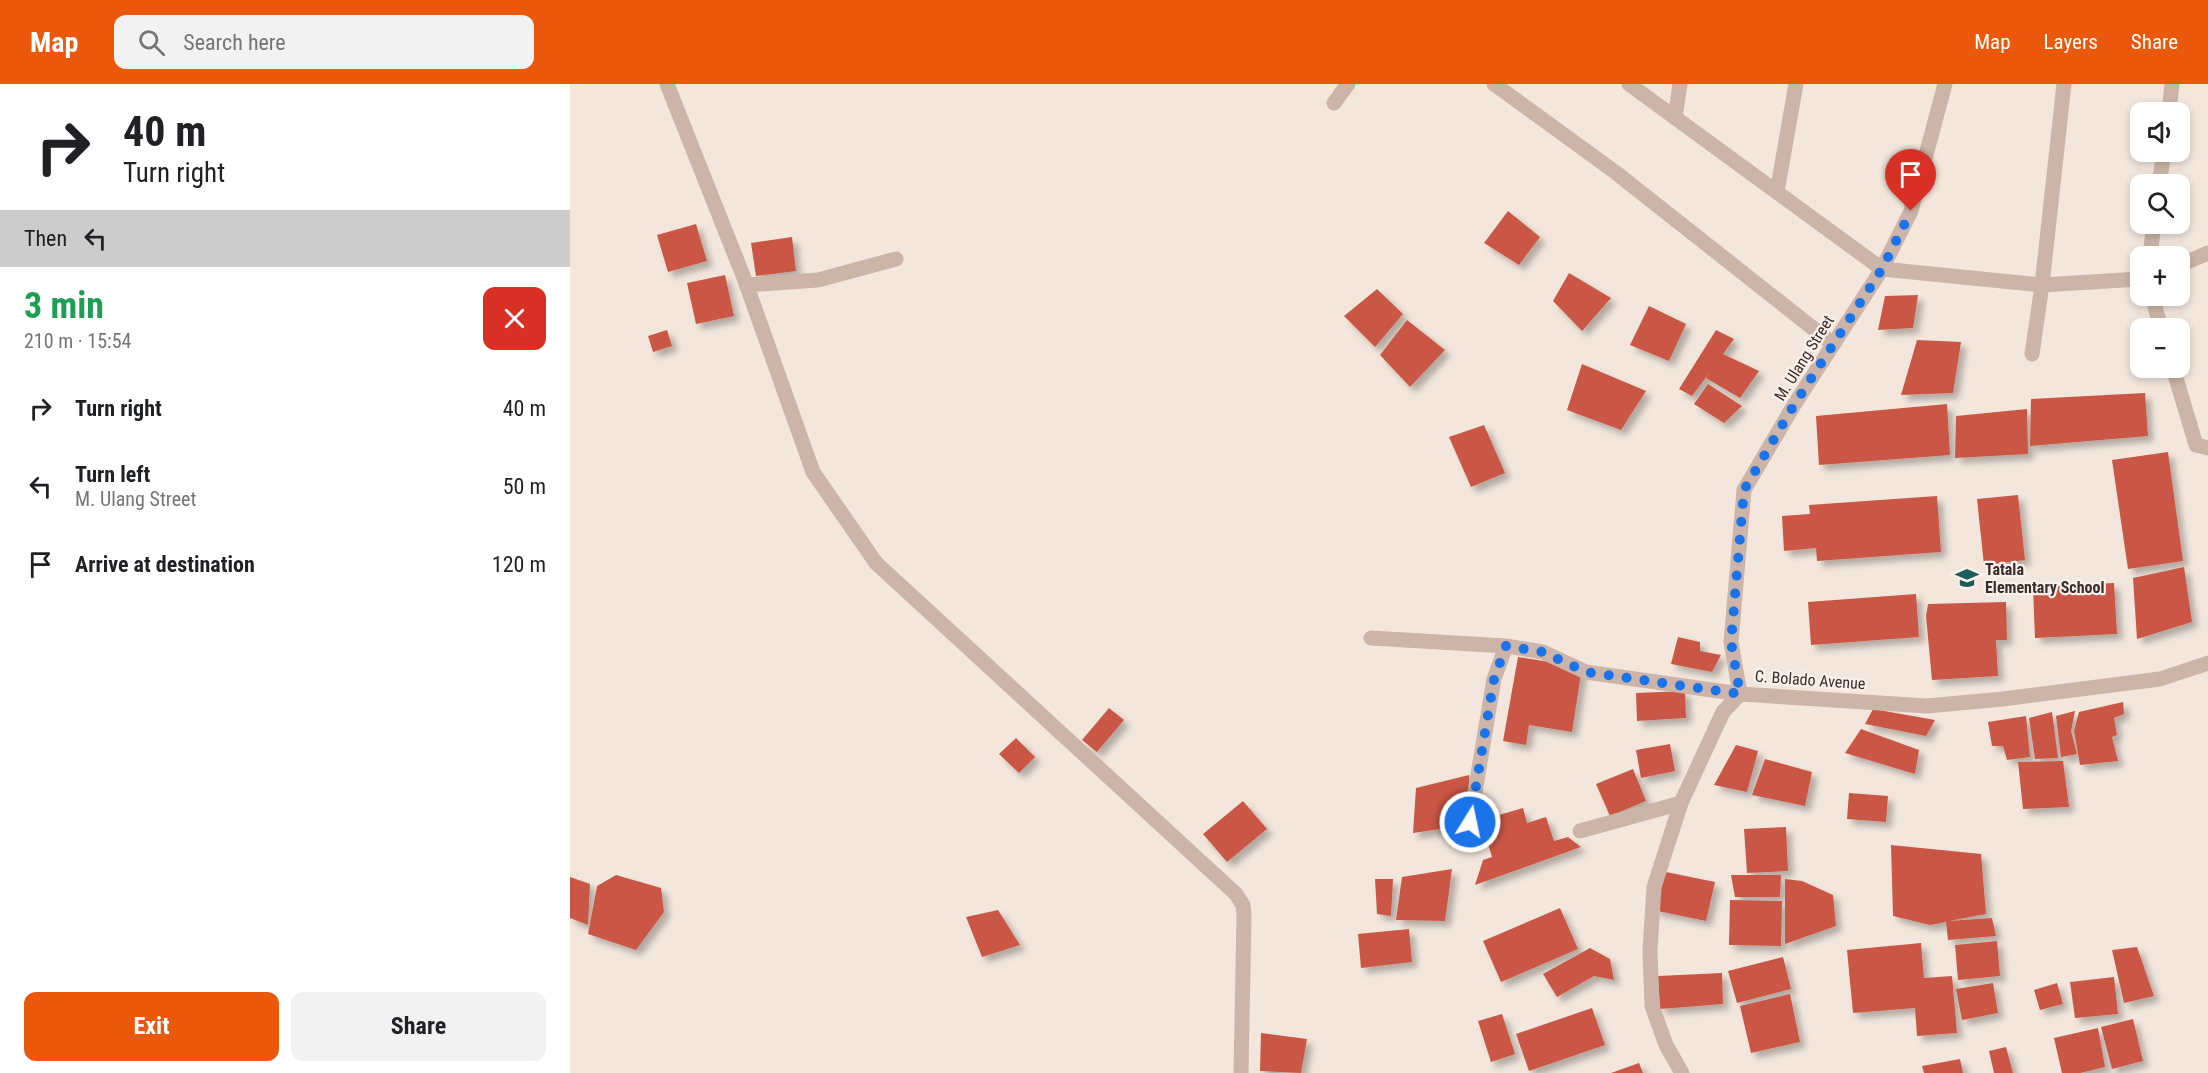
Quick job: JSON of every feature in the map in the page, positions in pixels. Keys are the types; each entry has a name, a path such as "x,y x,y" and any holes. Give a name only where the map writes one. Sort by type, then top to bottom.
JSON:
{"street":[{"path":"668,84 746,285 813,472 876,563 1236,894 1243,905 1241,1073"},
{"path":"1334,103 1348,84"},
{"path":"1494,84 1615,172 1833,344"},
{"path":"1629,84 1882,269 2042,285 2130,280"},
{"path":"1675,118 1680,84"},
{"path":"1777,192 1796,84"},
{"name":"M. Ulang Street","path":"1740,694 1731,642 1744,490 1833,344 1882,269 1911,211 1945,84"},
{"path":"2032,354 2042,285 2064,84"},
{"path":"2170,102 2172,84"},
{"path":"2190,261 2208,253"},
{"path":"746,285 818,280 896,259"},
{"path":"2176,378 2196,445 2208,448"},
{"path":"1371,638 1506,646 1543,652 1586,672 1740,694"},
{"path":"1470,822 1494,679 1506,646"},
{"name":"C. Bolado Avenue","path":"1682,1073 1666,1045 1652,1006 1650,951 1654,887 1681,802 1723,712 1740,694 1927,706 2160,679 2208,663"},
{"path":"1580,831 1681,802"}],"building":[{"path":"1508,211 1540,237 1519,265 1484,243"},
{"path":"696,224 707,261 668,272 657,235"},
{"path":"792,237 796,271 756,276 751,243"},
{"path":"1569,273 1611,298 1582,331 1553,301"},
{"path":"725,275 734,316 696,324 687,283"},
{"path":"1377,289 1403,314 1375,347 1344,316"},
{"path":"1918,295 1913,328 1878,330 1885,296"},
{"path":"1649,306 1686,324 1669,361 1630,345"},
{"path":"1407,320 1445,350 1410,387 1380,355"},
{"path":"667,330 672,346 653,352 648,336"},
{"path":"1716,330 1734,339 1723,354 1759,371 1740,398 1706,378 1710,372 1692,396 1679,389"},
{"path":"1917,340 1961,342 1953,393 1901,395"},
{"path":"1582,364 1646,391 1621,430 1567,410"},
{"path":"1708,384 1742,406 1724,423 1694,404"},
{"path":"2145,393 2148,436 2030,446 2031,399"},
{"path":"1947,404 1950,455 1819,465 1816,416"},
{"path":"2027,409 2028,454 1955,458 1956,416"},
{"path":"1484,425 1505,473 1471,487 1449,437"},
{"path":"2168,452 2183,561 2128,569 2112,460"},
{"path":"2018,495 2025,560 1984,565 1977,499"},
{"path":"1937,496 1941,552 1817,561 1816,548 1784,551 1782,516 1810,514 1809,505"},
{"path":"2184,567 2192,622 2137,639 2133,578"},
{"path":"2114,583 2117,634 2035,638 2033,587"},
{"path":"1916,594 1919,637 1811,645 1808,602"},
{"path":"2006,602 2007,640 1996,640 1998,676 1932,680 1926,616 1928,604"},
{"path":"1678,637 1700,642 1700,651 1721,655 1712,672 1671,664"},
{"path":"1518,657 1582,667 1572,732 1529,725 1526,745 1503,741"},
{"path":"1685,691 1686,718 1637,721 1636,693"},
{"path":"2123,702 2124,714 2114,718 2117,735 2112,737 2118,761 2080,765 2074,731 2079,712"},
{"path":"1109,708 1124,720 1097,752 1082,740"},
{"path":"1873,709 1935,720 1926,736 1865,724"},
{"path":"2075,711 2071,731 2077,754 2061,757 2056,716"},
{"path":"2052,712 2058,758 2035,759 2029,718"},
{"path":"2026,716 2030,757 2007,760 2003,746 1992,746 1988,722"},
{"path":"1861,729 1919,750 1915,774 1845,753"},
{"path":"1016,738 1035,757 1019,773 999,754"},
{"path":"1670,744 1675,771 1641,778 1636,750"},
{"path":"1736,745 1758,751 1747,792 1714,785"},
{"path":"1765,759 1812,772 1805,806 1752,795"},
{"path":"2063,761 2069,807 2023,809 2018,762"},
{"path":"1633,769 1646,801 1610,816 1596,784"},
{"path":"1469,775 1474,824 1413,833 1416,788"},
{"path":"1849,793 1888,796 1886,822 1847,819"},
{"path":"1243,801 1267,829 1227,862 1203,834"},
{"path":"1523,808 1527,823 1546,817 1554,841 1568,837 1581,847 1475,885 1483,860 1492,857 1486,837 1494,835 1489,818"},
{"path":"1786,827 1788,871 1747,873 1744,829"},
{"path":"1891,845 1981,854 1986,914 1949,921 1992,918 1996,936 1948,940 1946,922 1930,925 1893,916"},
{"path":"1452,869 1445,921 1396,920 1402,877"},
{"path":"1661,871 1715,882 1706,921 1653,910"},
{"path":"616,875 661,888 664,912 636,950 588,934 597,886"},
{"path":"1731,875 1781,875 1780,897 1735,897"},
{"path":"570,877 590,884 588,925 570,918"},
{"path":"1375,879 1393,879 1391,916 1377,914"},
{"path":"1785,879 1802,881 1833,895 1836,926 1785,944"},
{"path":"1730,900 1782,901 1781,946 1729,945"},
{"path":"1560,908 1578,949 1501,982 1483,941"},
{"path":"998,910 1020,945 982,957 966,917"},
{"path":"1409,929 1412,962 1361,968 1358,934"},
{"path":"1997,941 2000,976 1958,980 1955,945"},
{"path":"1921,943 1924,978 1952,976 1957,1033 1917,1036 1915,1008 1853,1013 1847,950"},
{"path":"2137,947 2154,996 2124,1003 2112,950"},
{"path":"1590,948 1610,959 1614,980 1594,976 1557,997 1543,974"},
{"path":"1783,957 1791,989 1737,1003 1728,971"},
{"path":"1722,973 1723,1004 1660,1009 1658,976"},
{"path":"2114,977 2118,1014 2075,1018 2070,982"},
{"path":"1993,983 1998,1013 1962,1020 1956,989"},
{"path":"2057,983 2063,1004 2040,1010 2034,990"},
{"path":"1790,994 1800,1042 1751,1053 1740,1006"},
{"path":"1592,1008 1605,1045 1529,1071 1516,1034"},
{"path":"1502,1014 1515,1054 1491,1062 1478,1021"},
{"path":"2133,1019 2143,1061 2112,1069 2101,1027"},
{"path":"2098,1028 2105,1067 2080,1073 2062,1073 2054,1038"},
{"path":"1261,1033 1307,1039 1301,1073 1260,1071"},
{"path":"2006,1047 2013,1073 1994,1073 1989,1051"},
{"path":"1960,1059 1963,1073 1924,1073 1922,1066"},
{"path":"1639,1063 1643,1073 1611,1073"}],"place":[{"name":"Tatala Elementary School","path":"1967,578"}],"route":[{"path":"1470,822 1494,679 1506,646 1543,652 1586,672 1740,694 1731,642 1744,490 1794,405 1882,269 1911,211"}]}
